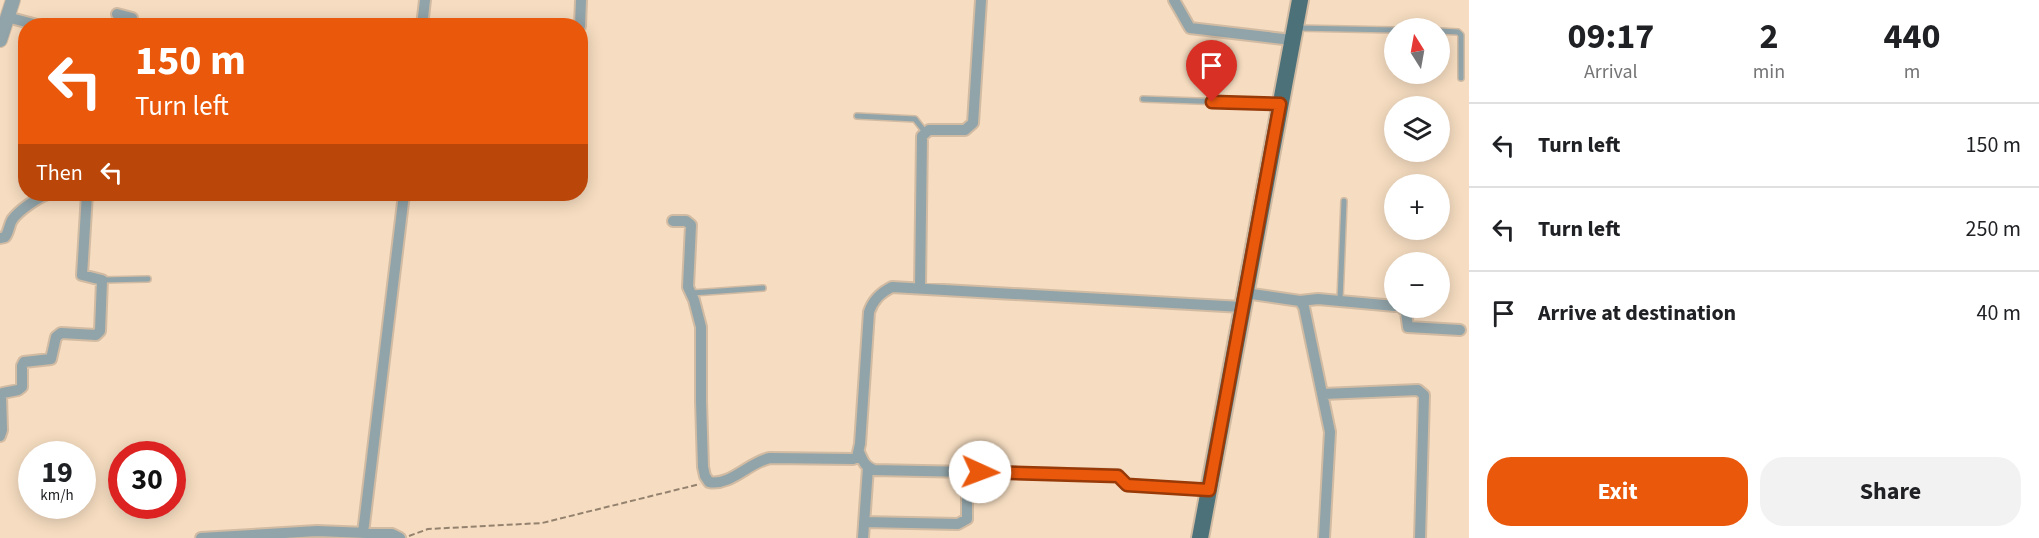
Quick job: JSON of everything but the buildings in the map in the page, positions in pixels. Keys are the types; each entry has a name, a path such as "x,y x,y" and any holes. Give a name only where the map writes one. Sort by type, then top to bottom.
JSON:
{"main road":[{"path":"1200,538 1300,0"}],"street":[{"path":"423,18 425,0"},
{"path":"581,18 582,0"},
{"path":"920,288 922,140 925,132 929,130 965,130 973,123 981,0"},
{"path":"1174,0 1190,27 1294,34"},
{"path":"0,40 7,9 25,18"},
{"path":"117,14 128,15 132,18"},
{"path":"0,238 7,235 15,216 34,201"},
{"path":"0,436 2,430 1,396 3,393 22,387 24,362 51,359 56,337 61,333 99,334 102,280 82,275 87,201"},
{"path":"363,533 404,201"},
{"path":"673,221 686,221 691,225 688,282 701,327 700,401 703,467 709,482 724,481 764,459 853,459 860,452"},
{"path":"1209,490 1127,485 1118,476 874,470 868,468 860,452 869,312 872,302 881,292 892,287 1244,300 1300,301 1318,298 1384,305"},
{"path":"1300,301 1304,307 1330,432 1324,538"},
{"path":"1407,318 1408,327 1460,330"},
{"path":"1323,394 1418,390 1423,392 1420,538"},
{"path":"863,538 868,468"},
{"path":"864,522 958,524 964,522 967,519 968,471"},
{"path":"201,538 317,531 392,534 400,538"}],"lane":[{"path":"1294,34 1384,30"},
{"path":"1450,32 1458,32 1461,35 1461,78"},
{"path":"1143,99 1280,104"},
{"path":"857,116 915,119 925,132"},
{"path":"1340,300 1344,201"},
{"path":"102,280 148,279"},
{"path":"690,293 763,288"}],"path":[{"path":"407,538 428,529 542,523 709,482"}],"route":[{"path":"980,472 1118,476 1127,485 1209,490 1280,104 1212,102"}]}
